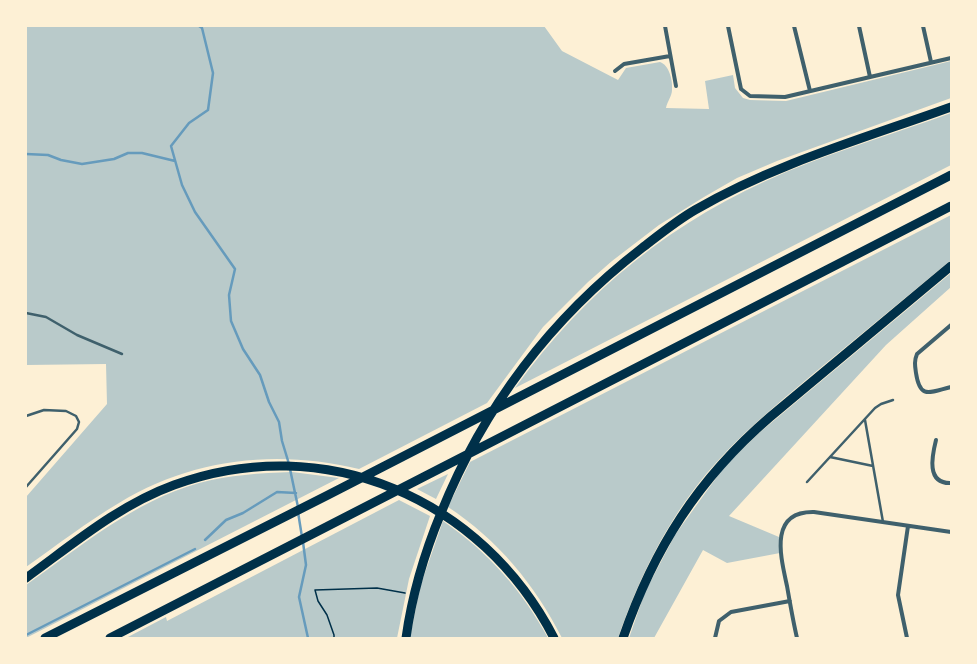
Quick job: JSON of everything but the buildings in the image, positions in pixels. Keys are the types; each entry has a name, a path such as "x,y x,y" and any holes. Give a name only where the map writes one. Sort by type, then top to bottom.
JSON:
{"highway":[{"path":"406,638 410,610 428,544 457,472 490,414 542,342 611,272 693,211 734,189 785,166 951,107"},
{"path":"45,638 328,495 951,175"},
{"path":"110,638 951,206"},
{"path":"623,638 635,602 659,553 685,510 712,473 741,442 951,266"},
{"path":"26,578 113,515 193,478 244,468 321,468 354,475 390,486 428,504 461,525 490,550 505,568 544,619 554,638"}],"street":[{"path":"665,26 676,86"},
{"path":"728,26 739,84 745,93 755,96 785,97 951,58"},
{"path":"794,26 810,91"},
{"path":"859,26 870,77"},
{"path":"923,26 931,62"},
{"path":"615,71 624,64 670,56"},
{"path":"951,325 917,354 915,361 918,386 922,390 929,392 951,388"},
{"path":"936,440 932,458 935,476 942,482 951,483"},
{"path":"796,638 779,545 783,530 789,521 797,515 808,512 951,532"},
{"path":"907,638 898,595 908,526"},
{"path":"715,638 719,621 731,612 790,602"}],"lane":[{"path":"26,313 46,317 77,335 122,354"},
{"path":"807,482 881,404 892,400"},
{"path":"26,416 44,410 66,411 76,416 79,422 78,429 26,487"},
{"path":"865,420 883,522"},
{"path":"830,457 873,466"}],"path":[{"path":"334,638 328,616 318,601 315,590 377,588 405,593"}],"shaded area":[{"path":"26,26 544,26 562,51 618,80 626,68 660,62 666,66 670,73 672,92 666,108 709,109 705,81 733,75 735,88 743,98 750,100 786,101 951,61 951,98 777,161 737,178 659,225 612,261 588,282 543,327 487,403 359,469 328,463 266,459 205,467 176,476 147,488 119,503 26,567 26,497 107,404 106,364 26,365"},
{"path":"951,113 951,165 515,388 543,352 572,319 603,289 635,261 670,235 706,212 745,191 786,172"},
{"path":"951,215 951,260 758,421 731,446 692,492 666,531 655,551 635,594 618,638 562,638 540,600 514,565 483,534 448,507 470,462"},
{"path":"951,273 951,287 886,345 729,516 779,537 780,553 727,563 703,550 654,638 629,638 645,592 675,535 724,467 759,433"},
{"path":"292,472 339,478 26,638 26,585 108,526 152,501 199,483 245,475"},
{"path":"448,474 436,499 417,489"},
{"path":"399,500 430,516 409,579 397,638 126,638 166,617 167,621"},
{"path":"443,521 475,546 503,573 527,604 548,638 410,638 420,587"}],"waterway":[{"path":"199,26 202,28 213,73 208,110 189,123 171,146 182,185 195,212 235,269 229,295 231,321 243,349 260,375 269,402 279,422 282,441 289,464"},
{"path":"26,154 48,155 61,160 82,164 114,159 128,153 142,153 175,161"},
{"path":"290,469 298,507"},
{"path":"205,540 226,520 243,513 277,492 296,493"},
{"path":"298,512 302,537"},
{"path":"303,542 306,565 299,597 308,638"},
{"path":"26,635 195,549"}]}
